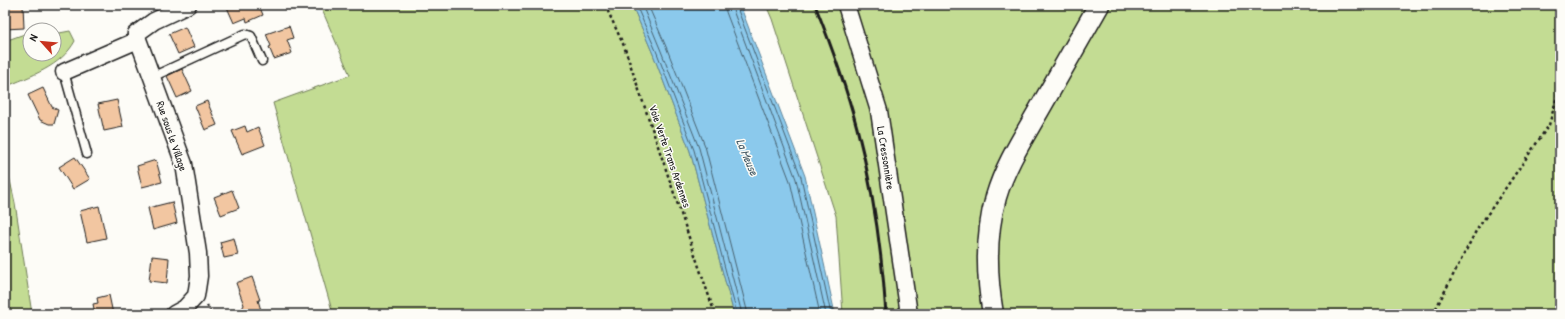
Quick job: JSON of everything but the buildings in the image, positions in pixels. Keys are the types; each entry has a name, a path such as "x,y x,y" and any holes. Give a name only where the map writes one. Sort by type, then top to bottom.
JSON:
{"street":[{"path":"64,72 138,40 136,34 154,21 188,5"},
{"name":"La Cressonnière","path":"846,5 878,111 909,314"},
{"path":"993,314 987,269 988,245 996,196 1015,151 1099,5"},
{"name":"Rue sous le Village","path":"138,40 184,164 198,253 199,276 196,296 185,308 174,314"}],"lane":[{"path":"152,77 245,34 251,36 262,61"},
{"path":"64,72 86,154"}],"path":[{"name":"Voie Verte Trans Ardennes","path":"605,5 624,46 715,314"},
{"path":"1433,314 1476,231 1549,125 1560,86"}],"green space":[{"path":"320,5 632,5 653,54 690,151 734,314 333,314 273,103 350,75"},
{"path":"766,5 1560,5 1560,314 843,314 836,216 772,19"},
{"path":"70,31 75,41 62,58 62,32"},
{"path":"22,35 22,62 56,62 44,70 5,87 5,41"},
{"path":"5,158 15,203 32,314 5,314"}],"water":[{"name":"La Meuse","path":"632,5 740,5 805,176 835,314 734,314 690,151 653,54"}],"railway":[{"path":"815,5 843,81 863,151 876,220 886,314"}]}
